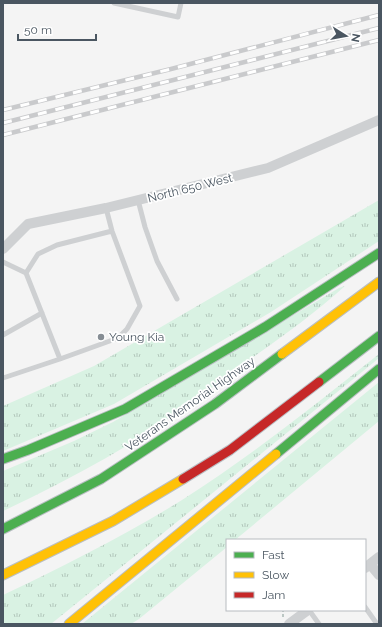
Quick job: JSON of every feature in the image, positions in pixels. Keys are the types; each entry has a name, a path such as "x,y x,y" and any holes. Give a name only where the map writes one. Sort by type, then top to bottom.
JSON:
{"highway":[{"path":"3,460 125,409 264,327 379,253"},
{"name":"Veterans Memorial Highway","path":"3,529 101,479 133,458 215,404 379,282"},
{"path":"3,575 113,521 230,450 379,336"},
{"path":"69,624 379,369"}],"street":[{"name":"North 650 West","path":"3,249 28,224 106,208 268,168 379,120"},
{"path":"379,557 368,566 379,575"},
{"path":"289,624 307,611"}],"lane":[{"path":"114,3 178,17 182,3"},
{"path":"138,200 145,227 157,261 177,299"},
{"path":"3,378 118,338 127,329 140,306 112,231 106,208"},
{"path":"26,273 38,254 57,245 112,231"},
{"path":"3,262 26,273 60,359"},
{"path":"3,335 42,313"},
{"path":"366,609 376,624"},
{"path":"309,611 319,624"}],"green space":[{"path":"379,200 379,241 271,312 114,404 3,451 3,406 94,366"},
{"path":"345,286 286,334 197,399 125,447 42,492 3,511 3,471 74,441 113,422 339,288"},
{"path":"379,354 379,358 373,363 51,624 3,624 3,595 94,550 182,500 258,448"},
{"path":"379,382 379,421 236,539 226,539 226,548 139,619 131,624 82,624"}],"railway":[{"path":"3,110 171,69 379,15"},
{"path":"3,123 379,28"},
{"path":"3,135 379,40"}],"traffic: fast":[{"path":"3,459 125,409 265,327 379,253"},
{"path":"319,382 379,336"},
{"path":"3,529 101,479 215,404 282,354"},
{"path":"276,454 379,369"}],"traffic: slow":[{"path":"282,354 379,282"},
{"path":"69,624 276,454"},
{"path":"3,575 113,521 183,479"}],"traffic: jam":[{"path":"183,479 230,450 319,382"}],"place":[{"name":"Young Kia","path":"101,337"}]}
